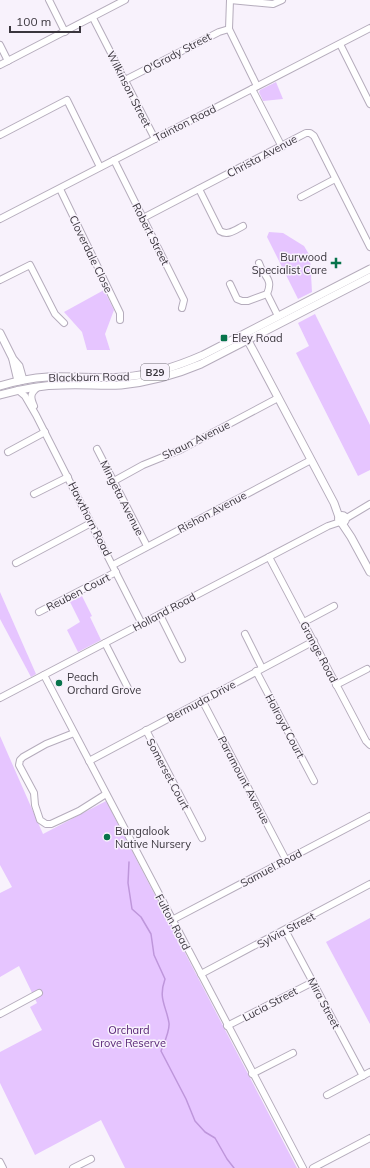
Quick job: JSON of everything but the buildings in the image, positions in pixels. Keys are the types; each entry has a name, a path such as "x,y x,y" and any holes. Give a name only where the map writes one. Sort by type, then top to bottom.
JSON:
{"main road":[{"name":"Blackburn Road","path":"0,386 19,385 38,387 120,385 162,378 201,364 278,316 370,269"},
{"name":"Blackburn Road","path":"0,395 19,385 48,377 123,377 155,372 190,360 246,337 370,277"},
{"name":"Hawthorn Road","path":"0,333 13,359 19,385"},
{"path":"246,337 370,572"},
{"path":"19,385 56,383 79,385"}],"street":[{"path":"49,0 65,32"},
{"path":"0,65 93,18 123,0"},
{"path":"282,0 273,4 230,0 229,28 254,88 282,147"},
{"name":"Wilkinson Street","path":"93,18 155,139"},
{"name":"O'Grady Street","path":"125,80 218,32 229,28"},
{"name":"Tainton Road","path":"0,219 370,28"},
{"path":"340,44 370,104"},
{"path":"0,45 8,61"},
{"path":"0,135 66,100 100,167"},
{"name":"Christa Avenue","path":"143,218 282,147 306,133 310,133 314,136 370,246"},
{"name":"Robert Street","path":"114,160 184,300 182,308"},
{"path":"301,197 335,179"},
{"name":"Cloverdale Close","path":"60,189 120,313 120,320"},
{"path":"199,189 220,231 224,233 230,232 243,226"},
{"path":"259,263 264,274 269,280 270,286 267,294 278,316"},
{"path":"0,280 30,265 55,314 64,323"},
{"path":"230,284 236,299 242,302 267,294"},
{"name":"Hawthorn Road","path":"19,385 92,523 142,624"},
{"name":"Hawthorn Road","path":"36,415 31,397 33,391 38,387"},
{"name":"Shaun Avenue","path":"114,481 143,465 180,450 278,398"},
{"path":"8,452 45,432"},
{"name":"Mingeta Avenue","path":"98,449 147,546"},
{"name":"Rishon Avenue","path":"113,565 311,460"},
{"path":"34,494 68,477"},
{"name":"Holland Road","path":"1,695 44,675 370,504"},
{"path":"16,563 92,523"},
{"name":"Grange Road","path":"269,557 366,741 370,745"},
{"name":"Reuben Court","path":"39,612 116,572"},
{"path":"304,622 334,606"},
{"path":"160,614 182,659"},
{"name":"Holroyd Court","path":"245,634 259,670 314,781"},
{"name":"Bermuda Drive","path":"89,761 314,642"},
{"path":"105,643 128,688"},
{"path":"336,685 367,669"},
{"name":"Fulton Road","path":"44,675 302,1168"},
{"name":"Paramount Avenue","path":"202,700 286,860"},
{"name":"Somerset Court","path":"146,730 202,838"},
{"path":"74,733 46,744 20,760 19,765 34,793 35,804 40,820 46,824 51,824 79,811 106,794"},
{"name":"Samuel Road","path":"172,920 370,816"},
{"name":"Sylvia Street","path":"201,974 370,884"},
{"name":"Mira Street","path":"285,930 363,1076"},
{"name":"Lucia Street","path":"227,1026 313,982"},
{"path":"0,1014 39,993"},
{"path":"252,1074 292,1053"},
{"path":"327,1095 370,1072"},
{"path":"313,1168 370,1138"},
{"path":"73,1168 91,1159"},
{"path":"0,1162 3,1168"}],"green space":[{"path":"276,82 283,99 263,101 259,92 260,90"},
{"path":"269,232 283,233 304,246 310,256 312,292 298,299 267,237"},
{"path":"104,290 114,310 105,334 110,350 87,350 82,332 64,312"},
{"path":"315,314 370,425 370,470 358,476 296,353 309,346 298,323"},
{"path":"0,592 36,674 31,677 0,619"},
{"path":"82,596 92,616 90,617 101,640 78,652 67,630 80,622 70,602"},
{"name":"Orchard Grove Reserve","path":"0,736 43,834 106,801 297,1168 125,1168 101,1120 35,1155 0,1083 0,1052 42,1030 30,1007 37,1003 19,966 0,977 0,893 12,887 0,865"},
{"path":"370,918 370,1024 326,942"}],"waterway":[{"path":"129,862 128,883 132,909 141,917 151,934 154,955 165,979 162,997 168,1017 169,1030 161,1051 186,1099 195,1121 205,1132 215,1138 234,1168"}],"place":[{"name":"Burwood Specialist Care","path":"336,263"},
{"name":"Eley Road","path":"224,338"},
{"name":"Peach Orchard Grove","path":"59,683"},
{"name":"Bungalook Native Nursery","path":"107,837"}]}
